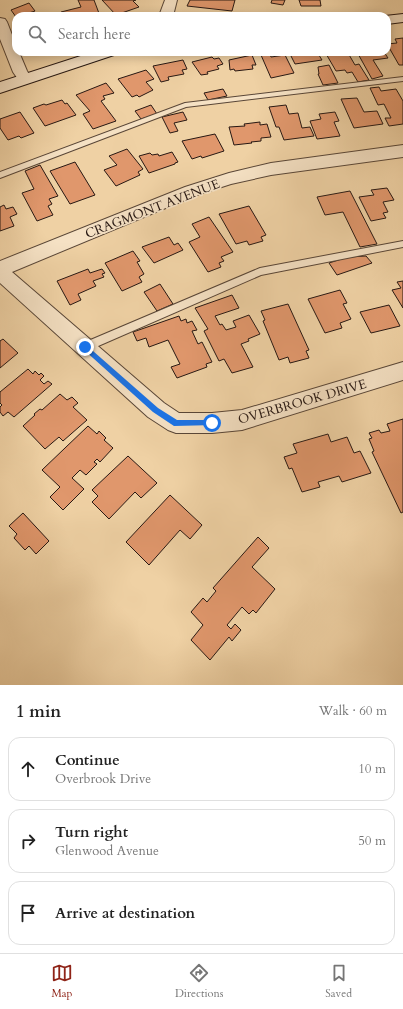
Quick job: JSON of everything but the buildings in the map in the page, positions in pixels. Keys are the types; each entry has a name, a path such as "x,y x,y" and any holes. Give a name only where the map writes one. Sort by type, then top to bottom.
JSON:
{"street":[{"path":"167,12 171,0"},
{"path":"391,20 403,18"},
{"path":"0,22 12,52"},
{"path":"14,56 20,72 26,79"},
{"path":"0,88 97,56"},
{"name":"CRAGMONT AVENUE","path":"0,270 191,191 228,179 271,169 403,151"},
{"path":"0,270 85,347"},
{"name":"OVERBROOK DRIVE","path":"85,347 156,410 176,423 212,423 242,420 403,371"}],"lane":[{"path":"0,175 185,105 403,79"},
{"path":"85,347 260,272 403,244"}],"route":[{"path":"85,347 156,410 176,423 212,423"}]}
